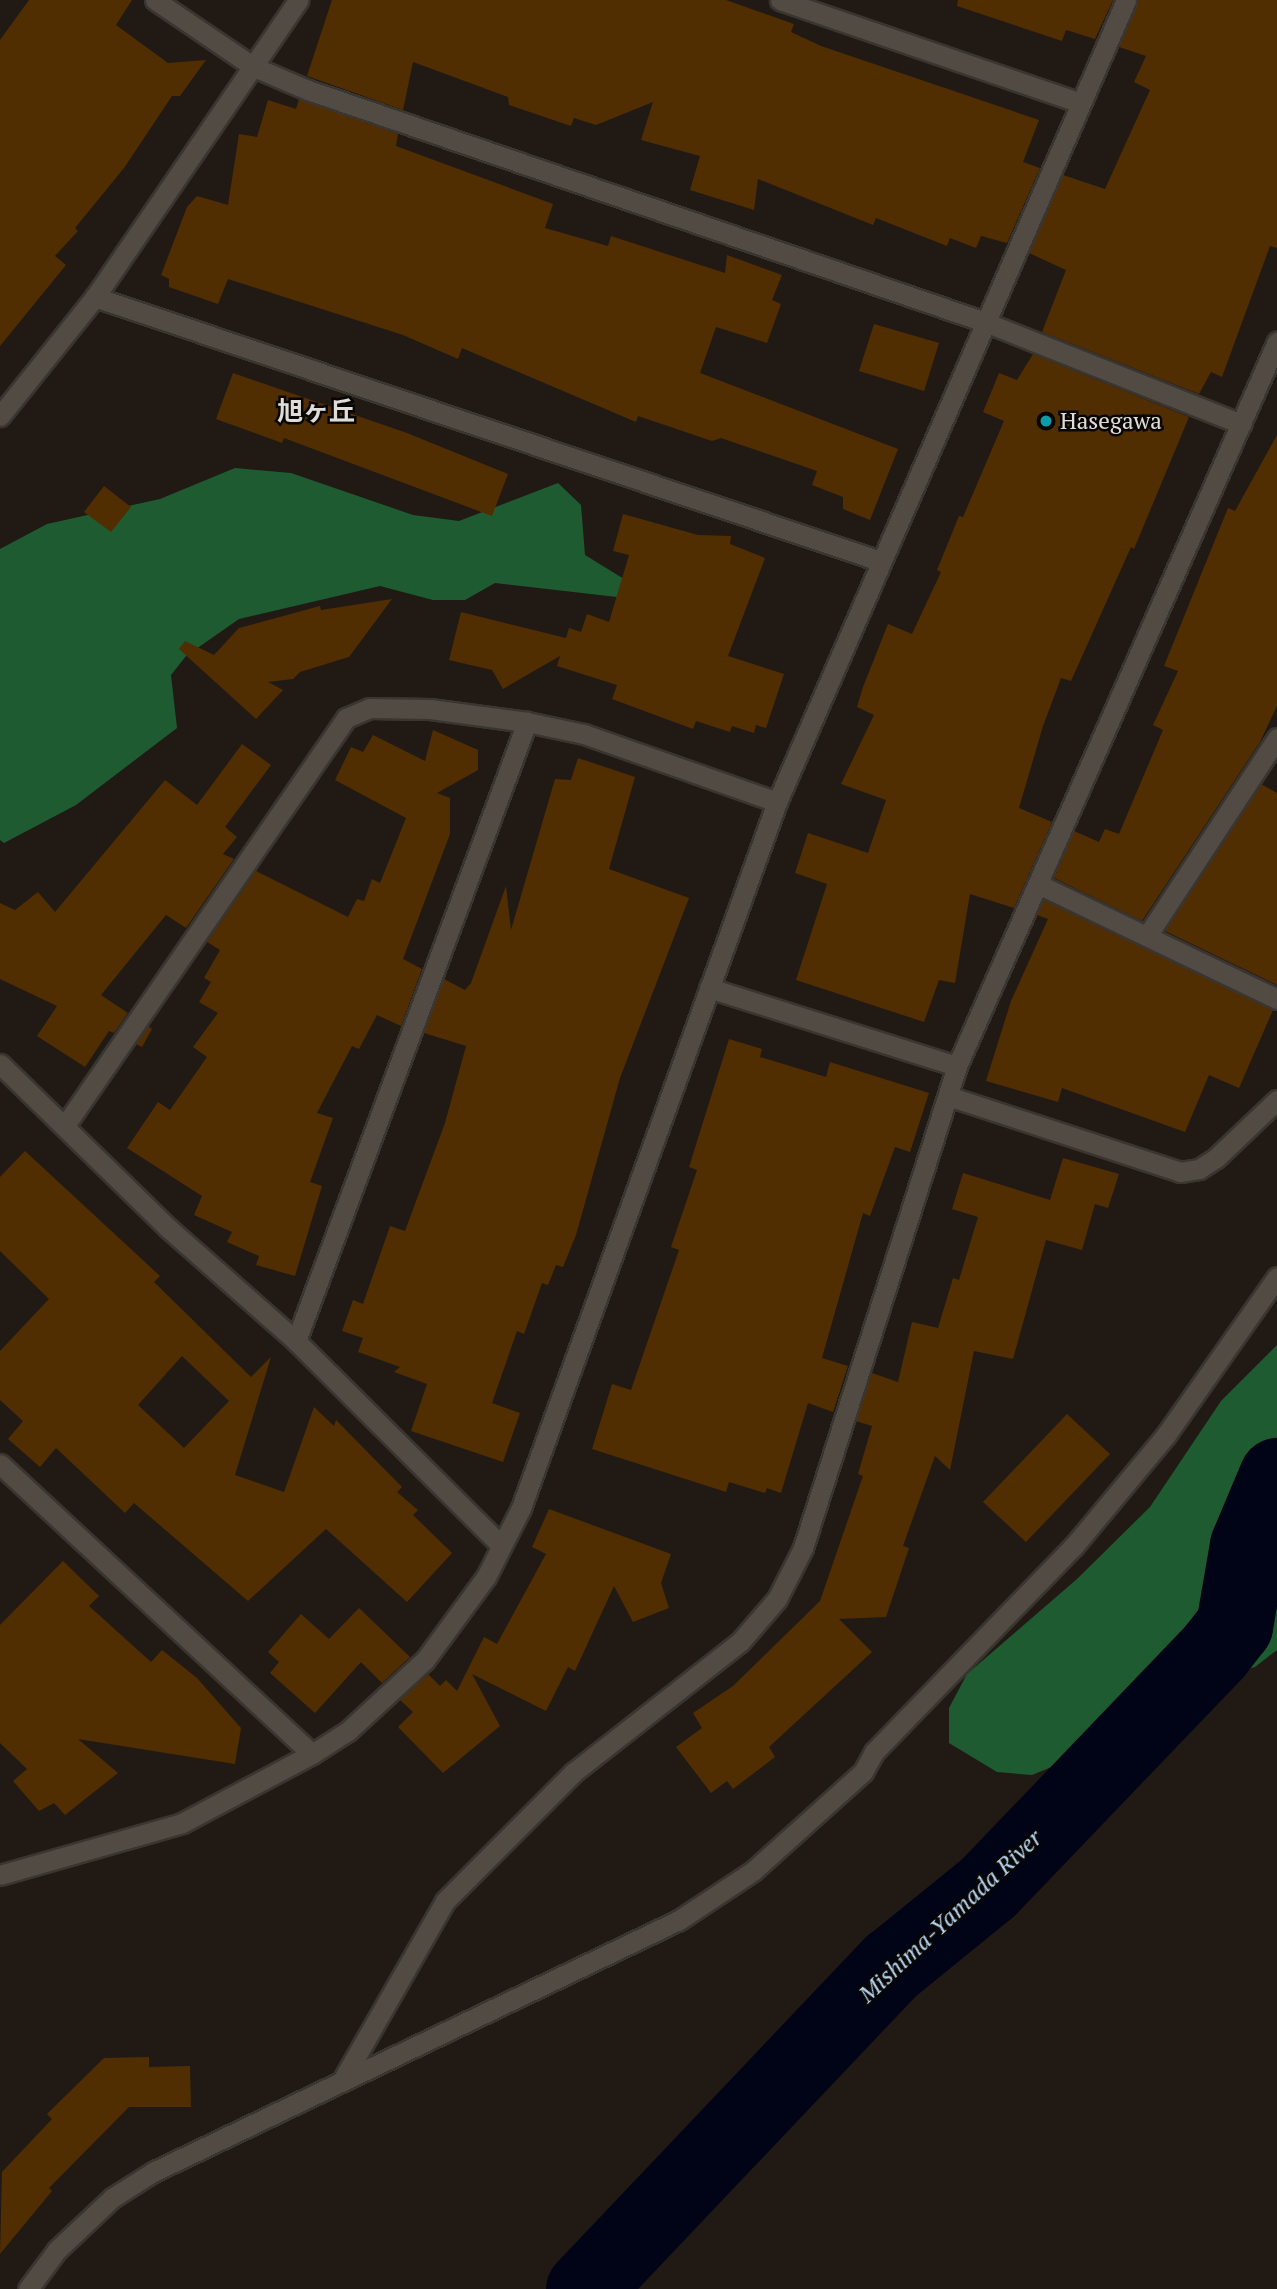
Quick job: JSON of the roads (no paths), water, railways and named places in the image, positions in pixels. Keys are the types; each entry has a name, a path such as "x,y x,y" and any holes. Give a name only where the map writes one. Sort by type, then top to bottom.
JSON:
{"street":[{"path":"155,0 254,67 321,94 985,322 1241,424"},
{"path":"0,416 95,297 298,0"},
{"path":"780,0 1080,103"},
{"path":"0,1857 8,1873 181,1823 312,1754 348,1731 425,1660 486,1577 521,1508 777,802 1126,0"},
{"path":"95,297 880,561"},
{"path":"342,2081 445,1901 574,1772 740,1642 777,1599 807,1536 957,1066 1277,342"},
{"path":"66,1124 346,718 369,708 430,709 527,722 584,734 777,802"},
{"path":"296,1341 527,722"},
{"path":"1147,936 1277,738"},
{"path":"1038,884 1277,999"},
{"path":"709,988 957,1066"},
{"path":"0,1064 66,1124 168,1228 296,1341 502,1545"},
{"path":"948,1096 1181,1172 1216,1158 1277,1100"},
{"path":"28,2289 57,2250 112,2198 153,2172 679,1920 753,1871 863,1772 874,1752 1073,1547 1167,1435 1277,1277"},
{"path":"0,1464 312,1754"}],"waterway":[{"name":"Mishima-Yamada River","path":"584,2289 892,1965 988,1887 1215,1650 1234,1626 1248,1545 1277,1476"}],"place":[{"name":"Hasegawa","path":"1046,421"}],"district":[{"name":"旭ヶ丘","path":"316,411"}]}
